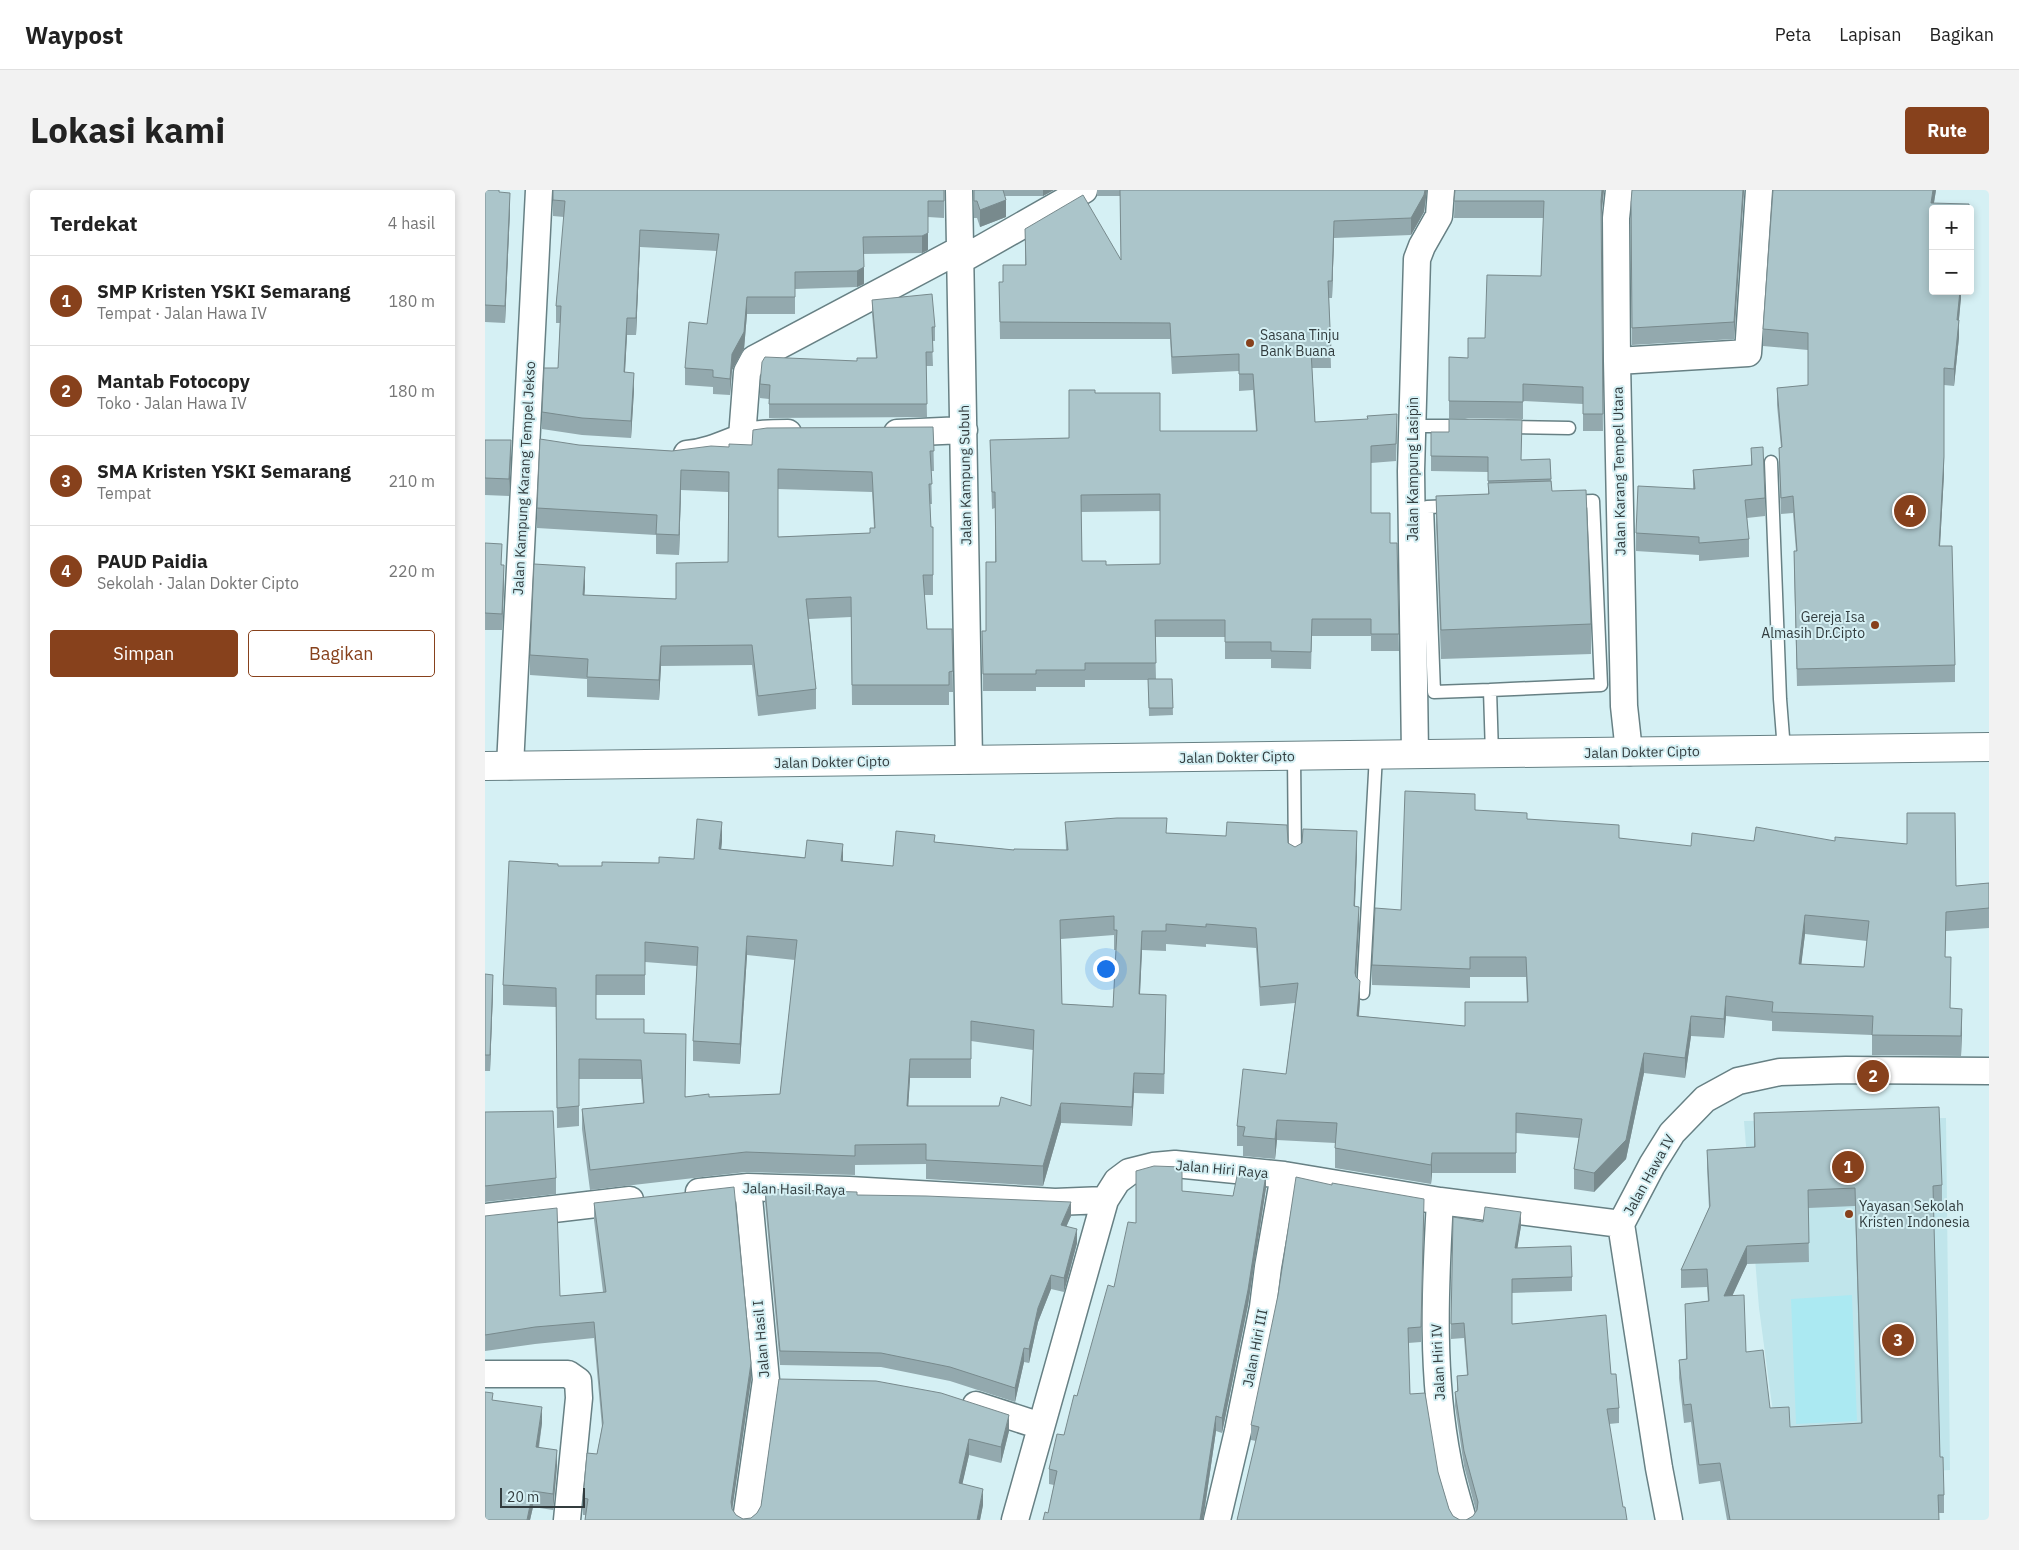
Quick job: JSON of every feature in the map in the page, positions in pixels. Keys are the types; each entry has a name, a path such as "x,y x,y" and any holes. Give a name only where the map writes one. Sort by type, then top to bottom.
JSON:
{"highway":[{"name":"Jalan Dokter Cipto","path":"498,766 1989,747"}],"street":[{"name":"Jalan Kampung Karang Tempel Jekso","path":"498,766 513,442 539,190"},
{"name":"Jalan Kampung Subuh","path":"959,190 969,760"},
{"path":"742,438 747,372 754,359 1084,190"},
{"name":"Jalan Kampung Lasipin","path":"1415,754 1411,471 1417,259 1439,216 1441,190"},
{"name":"Jalan Karang Tempel Utara","path":"1619,190 1617,218 1617,361 1624,706 1629,752"},
{"path":"1617,361 1748,353 1759,190"},
{"path":"872,433 920,433 964,430"},
{"path":"662,455 704,453 742,438 766,434 814,433"},
{"path":"513,442 553,446"},
{"name":"Jalan Hawa IV","path":"1669,1520 1659,1468 1621,1224 1651,1166 1672,1133 1705,1099 1738,1081 1790,1072 1846,1070 1989,1072"},
{"name":"Jalan Hiri Raya","path":"1015,1520 1105,1200 1117,1181 1129,1172 1153,1166 1175,1164 1284,1175 1440,1201 1621,1224"},
{"name":"Jalan Hiri III","path":"1217,1520 1238,1431 1263,1307 1284,1175"},
{"name":"Jalan Hasil Raya","path":"679,1194 747,1187 849,1190 1055,1202 1105,1200"},
{"name":"Jalan Hasil I","path":"745,1520 765,1380 747,1187"},
{"path":"485,1217 651,1197"},
{"name":"Jalan Hiri IV","path":"1440,1201 1435,1337 1439,1401 1448,1461 1463,1520"},
{"path":"485,1374 569,1374 578,1381 580,1388 567,1520"},
{"path":"765,1380 793,1380"},
{"path":"953,1398 1041,1426"}],"lane":[{"path":"1412,426 1569,428"},
{"path":"1771,462 1779,699 1784,750"},
{"path":"1466,506 1427,507 1434,692 1601,685 1593,501 1554,503"},
{"path":"1490,690 1492,754"},
{"path":"1363,993 1376,755"},
{"path":"1294,756 1295,859"}],"shaded area":[{"name":"Yayasan Sekolah Kristen Indonesia","path":"1946,1118 1950,1470 1845,1476 1773,1413 1759,1308 1744,1121"},
{"path":"1852,1295 1857,1421 1796,1424 1791,1299"}],"building":[{"path":"485,190 499,190 499,192 510,193 505,306 485,305"},
{"path":"553,190 944,190 944,201 928,201 928,233 922,236 863,237 864,267 857,271 795,272 795,297 747,297 744,332 732,354 730,379 713,377 713,370 685,368 689,322 707,324 719,234 640,230 636,318 627,318 624,372 634,373 631,421 582,418 542,412 544,368 558,368 561,306 556,306 565,201 553,200"},
{"path":"974,190 1003,190 1006,200 980,210 977,201 974,201"},
{"path":"1120,190 1425,190 1411,218 1334,221 1332,281 1328,281 1331,351 1311,351 1315,422 1368,419 1367,416 1397,414 1396,444 1371,446 1371,513 1390,513 1390,543 1397,543 1399,634 1371,634 1371,619 1312,619 1311,652 1271,651 1271,642 1225,642 1225,620 1155,620 1156,663 1085,663 1085,670 1036,670 1036,674 983,674 982,631 986,631 986,562 996,562 995,492 992,492 990,440 1069,438 1069,390 1095,390 1095,393 1160,393 1160,431 1257,431 1253,374 1239,374 1239,354 1172,357 1170,323 1000,322 999,282 1003,282 1003,265 1026,265 1025,229 1083,195 1121,260","holes":["1160,494 1160,564 1106,565 1106,561 1082,561 1081,495"]},
{"path":"1455,190 1602,190 1603,414 1583,414 1583,387 1523,384 1523,402 1449,401 1449,357 1468,358 1468,338 1485,338 1487,275 1541,276 1544,201 1454,201"},
{"path":"1632,190 1743,190 1734,322 1632,328"},
{"path":"1773,190 1933,190 1931,203 1969,204 1929,205 1929,295 1960,295 1954,369 1944,368 1944,457 1939,546 1952,546 1955,665 1797,669 1794,551 1797,551 1793,496 1781,498 1779,448 1782,447 1777,388 1808,385 1808,333 1763,329"},
{"path":"932,294 935,327 932,327 933,352 926,352 927,404 769,404 770,385 760,384 762,362 765,357 857,361 857,358 877,358 872,300"},
{"path":"1449,419 1522,420 1521,460 1550,459 1551,479 1488,481 1488,457 1431,456 1431,432 1449,432"},
{"path":"933,427 934,451 930,451 932,484 929,484 931,527 933,527 933,575 923,575 927,629 952,629 953,671 949,672 949,685 852,685 851,597 806,599 816,689 758,696 752,645 661,646 659,680 587,677 588,659 530,655 534,564 585,567 583,595 676,599 676,563 728,562 729,472 681,470 679,535 656,534 657,515 537,508 540,439 579,445 672,451 711,446 729,447 729,444 752,445 753,430 767,428","holes":["778,469 872,472 875,528 870,528 870,533 778,537"]},
{"path":"485,440 511,440 509,479 485,478"},
{"path":"1763,447 1765,498 1745,500 1749,539 1699,543 1699,537 1636,533 1638,486 1695,489 1693,470 1752,465 1751,448"},
{"path":"1551,481 1552,491 1586,490 1591,624 1441,630 1436,496 1489,494 1488,483"},
{"path":"485,543 502,544 501,565 504,565 502,614 485,613"},
{"path":"1148,679 1172,679 1173,708 1149,708"},
{"path":"1405,791 1475,794 1475,810 1527,813 1527,819 1619,825 1619,838 1691,846 1692,833 1754,841 1756,827 1835,841 1835,837 1907,844 1907,813 1955,813 1956,886 1989,883 1989,908 1946,912 1945,957 1951,957 1950,1008 1962,1009 1961,1036 1872,1035 1873,1016 1772,1012 1773,1002 1726,996 1724,1019 1691,1016 1685,1058 1644,1053 1626,1140 1594,1173 1574,1169 1582,1119 1516,1113 1516,1153 1432,1153 1431,1165 1335,1148 1337,1123 1277,1120 1275,1139 1243,1136 1245,1127 1237,1126 1243,1069 1286,1074 1298,983 1260,987 1256,928 1206,924 1206,927 1166,924 1166,931 1142,931 1139,994 1166,995 1164,1074 1134,1073 1132,1107 1061,1103 1043,1166 926,1160 926,1144 855,1145 855,1156 746,1152 590,1170 582,1109 644,1103 641,1060 579,1059 579,1106 557,1108 556,988 503,985 509,861 558,864 558,866 602,866 602,862 659,863 659,857 694,859 697,819 722,822 719,849 805,858 807,840 843,844 841,861 893,866 896,831 935,835 934,842 1014,850 1068,850 1065,822 1117,818 1167,818 1166,833 1226,836 1227,822 1287,825 1288,843 1295,847 1302,843 1303,829 1357,831 1354,906 1359,907 1355,973 1360,981 1357,1016 1465,1026 1465,1002 1528,1002 1526,957 1470,957 1470,969 1372,965 1375,908 1401,910","holes":["1805,915 1869,921 1864,967 1799,964","1114,916 1114,930 1117,930 1113,1007 1062,1004 1060,920","747,936 797,940 780,1094 709,1097 709,1094 685,1097 686,1034 644,1033 644,1019 596,1019 596,975 645,975 645,942 698,947 693,1041 740,1044","971,1021 1034,1030 1031,1106 1001,1097 999,1106 907,1106 910,1059 971,1059"]},
{"path":"485,974 493,975 490,1055 485,1055"},
{"path":"1939,1107 1942,1185 1933,1186 1940,1457 1943,1457 1944,1495 1938,1495 1939,1520 1730,1520 1720,1463 1699,1465 1691,1404 1684,1405 1679,1360 1687,1359 1685,1304 1709,1301 1707,1269 1681,1270 1710,1206 1707,1150 1755,1147 1754,1113","holes":["1855,1188 1862,1423 1790,1427 1789,1407 1770,1408 1763,1350 1746,1352 1744,1295 1724,1296 1747,1246 1809,1243 1808,1190"]},
{"path":"553,1111 556,1178 485,1186 485,1112"},
{"path":"1154,1166 1182,1167 1182,1191 1233,1196 1238,1171 1266,1174 1248,1290 1222,1418 1216,1416 1200,1520 1043,1520 1045,1512 1048,1513 1057,1471 1049,1469 1057,1434 1064,1435 1074,1395 1077,1396 1108,1285 1114,1287 1128,1222 1136,1223 1136,1171"},
{"path":"1296,1177 1332,1185 1332,1183 1424,1199 1421,1327 1408,1328 1410,1394 1425,1393 1438,1472 1449,1509 1453,1516 1460,1520 1237,1520 1259,1427 1251,1425 1278,1295"},
{"path":"734,1187 751,1363 731,1502 732,1509 736,1515 743,1519 751,1518 761,1506 779,1379 876,1381 941,1393 1009,1415 1001,1447 969,1439 959,1483 983,1489 977,1520 585,1520 588,1499 583,1498 587,1453 597,1454 603,1423 594,1322 535,1327 485,1335 485,1216 557,1208 560,1296 606,1292 594,1203"},
{"path":"765,1189 857,1192 857,1195 1071,1202 1061,1225 1077,1229 1064,1278 1051,1275 1038,1308 1029,1349 1024,1348 1015,1388 950,1367 881,1353 780,1351"},
{"path":"1485,1207 1521,1212 1515,1248 1571,1246 1572,1277 1512,1279 1512,1324 1606,1315 1611,1374 1616,1374 1619,1408 1607,1409 1623,1507 1625,1507 1627,1520 1466,1520 1473,1516 1477,1510 1478,1502 1464,1451 1455,1392 1458,1391 1457,1376 1468,1375 1464,1323 1451,1324 1453,1217 1483,1222"},
{"path":"485,1392 493,1393 492,1400 542,1407 536,1447 557,1450 553,1494 533,1491 527,1520 485,1520"}],"place":[{"name":"Sasana Tinju Bank Buana","path":"1250,343"},
{"name":"PAUD Paidia","path":"1910,511"},
{"name":"Gereja Isa Almasih Dr.Cipto","path":"1875,625"},
{"name":"Mantab Fotocopy","path":"1873,1076"},
{"name":"SMP Kristen YSKI Semarang","path":"1848,1167"},
{"name":"Yayasan Sekolah Kristen Indonesia","path":"1849,1214"},
{"name":"SMA Kristen YSKI Semarang","path":"1898,1340"}]}
